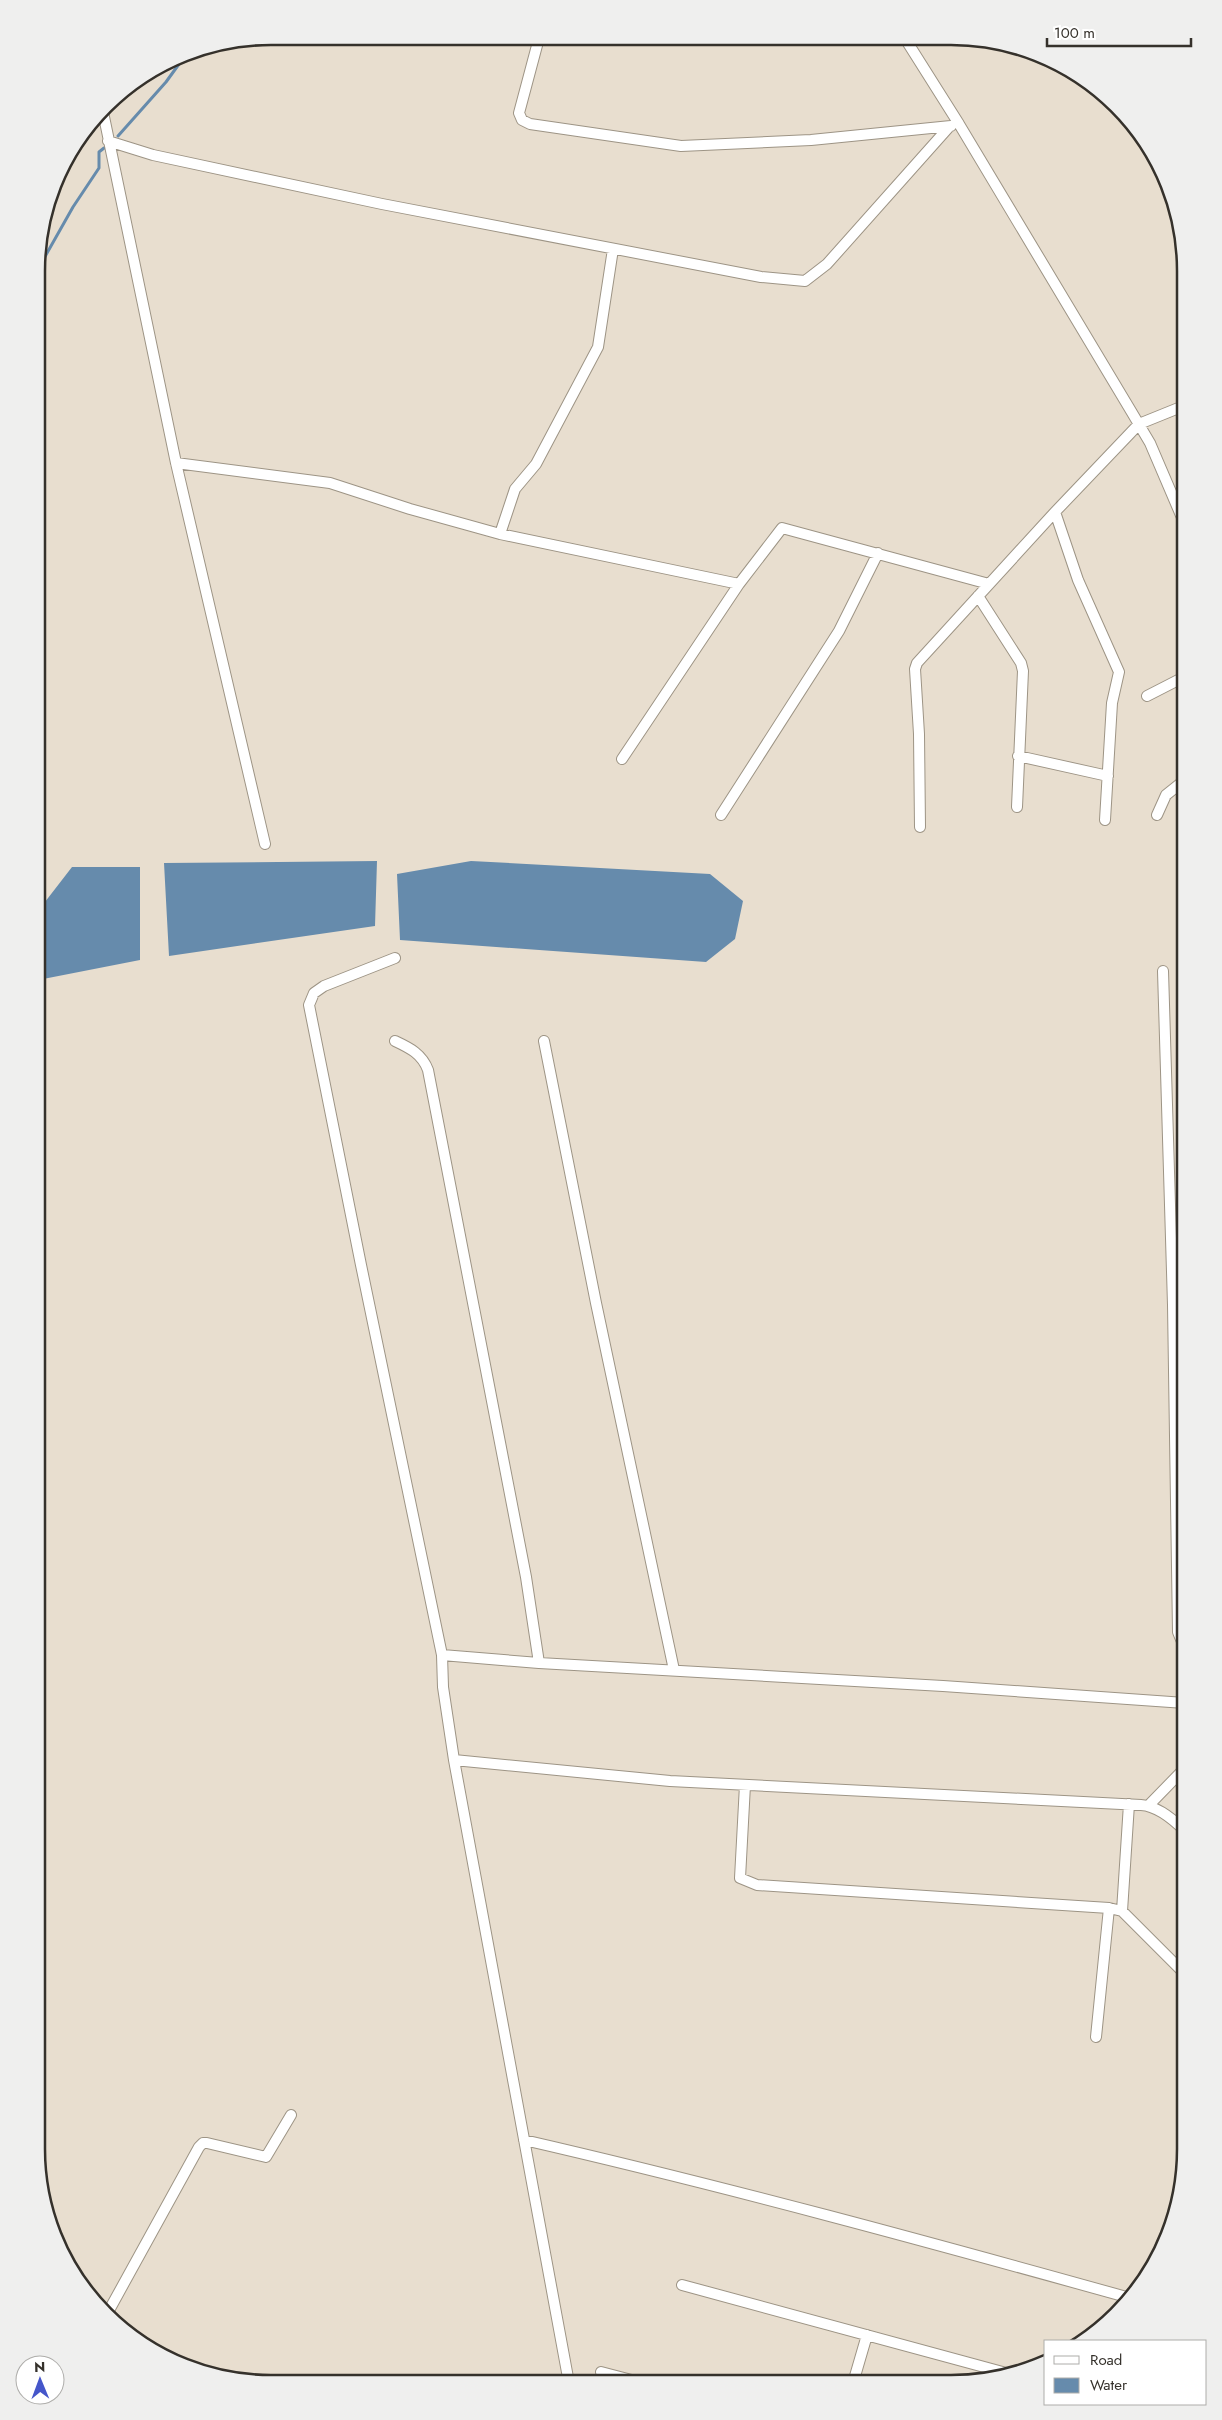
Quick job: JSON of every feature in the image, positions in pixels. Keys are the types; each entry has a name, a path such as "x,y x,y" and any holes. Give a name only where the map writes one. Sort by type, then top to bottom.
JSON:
{"street":[{"path":"537,45 519,113 522,120 530,124 681,146 811,140 949,127 960,124"},
{"path":"909,45 960,124 1139,424 1150,443 1177,505"},
{"path":"104,119 176,463 266,844"},
{"path":"108,141 153,154 335,194 761,277 806,281 828,264 949,127"},
{"path":"500,534 515,488 536,464 598,347 613,249"},
{"path":"920,828 915,669 917,663 1055,512 1139,424 1177,409"},
{"path":"176,463 330,483 410,509 500,534 630,563 739,584"},
{"path":"1055,512 1078,580 1119,672 1112,703 1105,820"},
{"path":"622,759 739,584 782,528 989,584"},
{"path":"721,815 839,631 878,553"},
{"path":"978,596 1021,663 1023,671 1017,807"},
{"path":"1146,696 1177,680"},
{"path":"1018,756 1108,776"},
{"path":"1157,815 1166,795 1177,786"},
{"path":"395,958 324,986 314,992 309,1005 360,1265 442,1655 443,1687 454,1760 568,2375"},
{"path":"1163,971 1173,1305 1177,1567"},
{"path":"395,1041 418,1054 424,1060 428,1070 526,1576 539,1663"},
{"path":"544,1041 596,1303 674,1670"},
{"path":"442,1655 539,1663 1177,1702"},
{"path":"454,1760 670,1781 1149,1805 1177,1823"},
{"path":"1149,1805 1177,1776"},
{"path":"745,1785 740,1878 757,1885 1109,1908 1122,1911 1177,1966"},
{"path":"1122,1911 1129,1804"},
{"path":"1096,2037 1109,1908"},
{"path":"110,2308 203,2143 266,2157 291,2115"},
{"path":"524,2140 683,2177 898,2233 1123,2296"},
{"path":"682,2285 997,2370"},
{"path":"856,2375 867,2335"},
{"path":"601,2372 612,2375"}],"water":[{"path":"377,861 375,926 169,956 164,863"},
{"path":"471,861 710,874 743,901 735,939 706,962 400,940 397,874"},
{"path":"72,867 140,867 140,960 45,979 45,902"}],"waterway":[{"path":"118,136 166,82 178,65"},
{"path":"45,256 73,207 99,168 99,152 104,148"}]}
